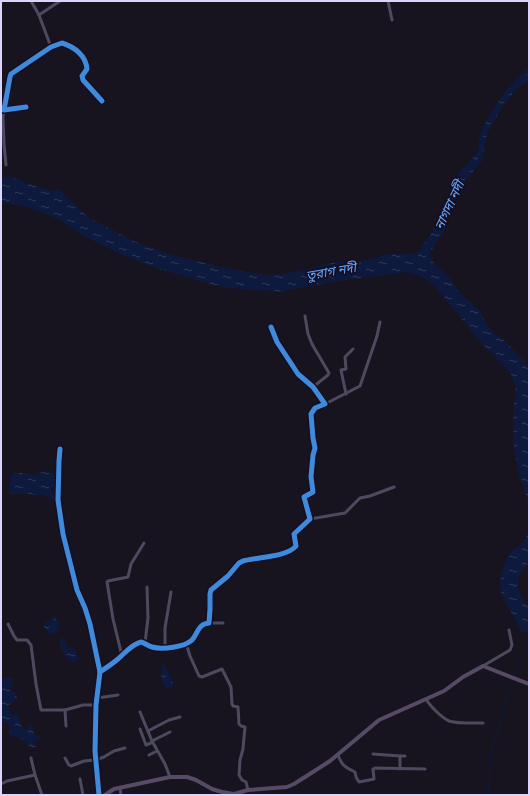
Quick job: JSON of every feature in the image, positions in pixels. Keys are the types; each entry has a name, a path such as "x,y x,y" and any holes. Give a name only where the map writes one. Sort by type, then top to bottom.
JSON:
{"main road":[{"path":"104,795 114,789 170,777 186,777 196,780 212,789 235,795 248,790 287,787 330,761 379,720 444,691 463,677 483,666 528,684"}],"street":[{"path":"31,1 39,15 51,47"},
{"path":"39,15 60,1"},
{"path":"388,1 392,20"},
{"path":"6,165 3,117 11,74 51,47 62,44 73,48 80,53 87,66 87,71 82,76 83,80 102,101"},
{"path":"4,110 26,107"},
{"path":"305,316 308,334 312,344 329,372 328,375 313,387"},
{"path":"310,519 304,498 313,492 311,473 315,448 311,414 315,408 360,386 377,336 380,322"},
{"path":"271,327 277,342 298,374 313,387 325,404"},
{"path":"346,394 341,370 346,369 345,357 353,349"},
{"path":"60,449 58,500 63,534 77,590 90,624 100,672 95,730 95,760 99,795"},
{"path":"209,623 210,594 212,590 228,576 239,563 292,550 296,546 294,534 310,519 345,513 360,498 394,487"},
{"path":"122,656 113,619 107,582 128,577 131,564 144,543"},
{"path":"145,643 148,618 147,587"},
{"path":"165,648 165,628 171,592"},
{"path":"100,672 137,643 145,643 154,648 170,648 192,640 205,623 223,623"},
{"path":"8,624 16,639 19,641 27,640 31,645 35,680 41,710 65,710 88,704 96,705"},
{"path":"483,666 510,650 512,645 509,630"},
{"path":"186,643 199,676 202,677 222,669 231,687 232,704 233,706 238,707 239,724 244,728 243,749 240,760 239,775 242,780 246,782 248,790"},
{"path":"97,698 118,695"},
{"path":"426,699 437,712 447,720 467,723 484,723"},
{"path":"65,710 66,726"},
{"path":"140,712 170,777"},
{"path":"148,731 169,720 180,717"},
{"path":"140,729 146,744 153,742 170,732"},
{"path":"65,758 71,766 84,761 104,757 114,751 125,748"},
{"path":"149,755 158,750"},
{"path":"373,754 405,756"},
{"path":"338,755 341,763 355,772 359,782 374,779 374,768 425,769"},
{"path":"400,756 400,769"},
{"path":"31,758 42,795"},
{"path":"1,784 7,781 35,775"},
{"path":"80,779 83,795"},
{"path":"120,788 121,795"}],"water":[{"name":"তুরাগ নদী","path":"529,69 529,79 514,92 504,104 493,122 487,134 482,161 459,189 453,202 444,231 429,256 433,262 450,278 459,292 481,312 487,326 506,342 525,362 529,371 529,505 519,477 514,448 513,409 516,395 515,385 511,374 477,338 440,292 429,281 420,276 406,272 332,282 278,292 213,285 153,267 116,252 77,232 59,219 22,206 1,202 1,178 13,177 26,183 54,191 59,189 89,218 138,243 180,257 234,270 267,275 282,274 336,262 357,262 389,254 413,254 419,251 432,232 440,217 456,176 478,152 480,135 487,119 504,93"},
{"path":"41,470 42,472 56,473 57,488 56,490 52,487 51,492 57,495 57,501 55,502 52,498 40,495 9,494 9,486 11,481 10,477 13,473 38,475"},
{"path":"529,529 529,562 519,576 518,589 523,601 529,608 529,633 521,631 502,595 500,587 501,574 508,555 525,540"},
{"path":"54,616 59,623 60,629 50,635 43,625"},
{"path":"64,638 68,647 75,649 79,659 75,662 71,662 63,653 59,640"},
{"path":"165,664 173,684 173,686 166,689 161,680 161,666"},
{"path":"8,678 13,679 12,687 10,687 11,692 15,692 18,700 13,701 13,703 8,705 9,710 12,714 18,713 23,730 28,728 28,726 34,725 32,728 34,734 37,736 39,735 41,738 33,742 36,747 31,748 20,738 10,736 10,727 7,722 1,724 1,680"}],"waterway":[{"name":"নাগদা নদী","path":"507,92 529,70"},
{"path":"515,677 529,640"},
{"path":"488,795 491,754 507,695 514,680"}],"cycle path":[{"path":"26,107 4,110 11,74 51,47 62,43 71,47 82,56 87,69 82,76 83,80 102,101"},
{"path":"100,672 138,643 141,642 152,647 161,648 179,646 192,640 200,627 209,623 211,590 228,576 239,563 243,561 279,555 292,550 296,546 294,534 310,519 304,497 313,492 311,477 315,448 311,414 315,408 325,404 313,387 298,374 277,342 271,327"},
{"path":"60,449 58,500 63,534 77,590 90,624 100,672 96,705 95,751 99,795"}]}
